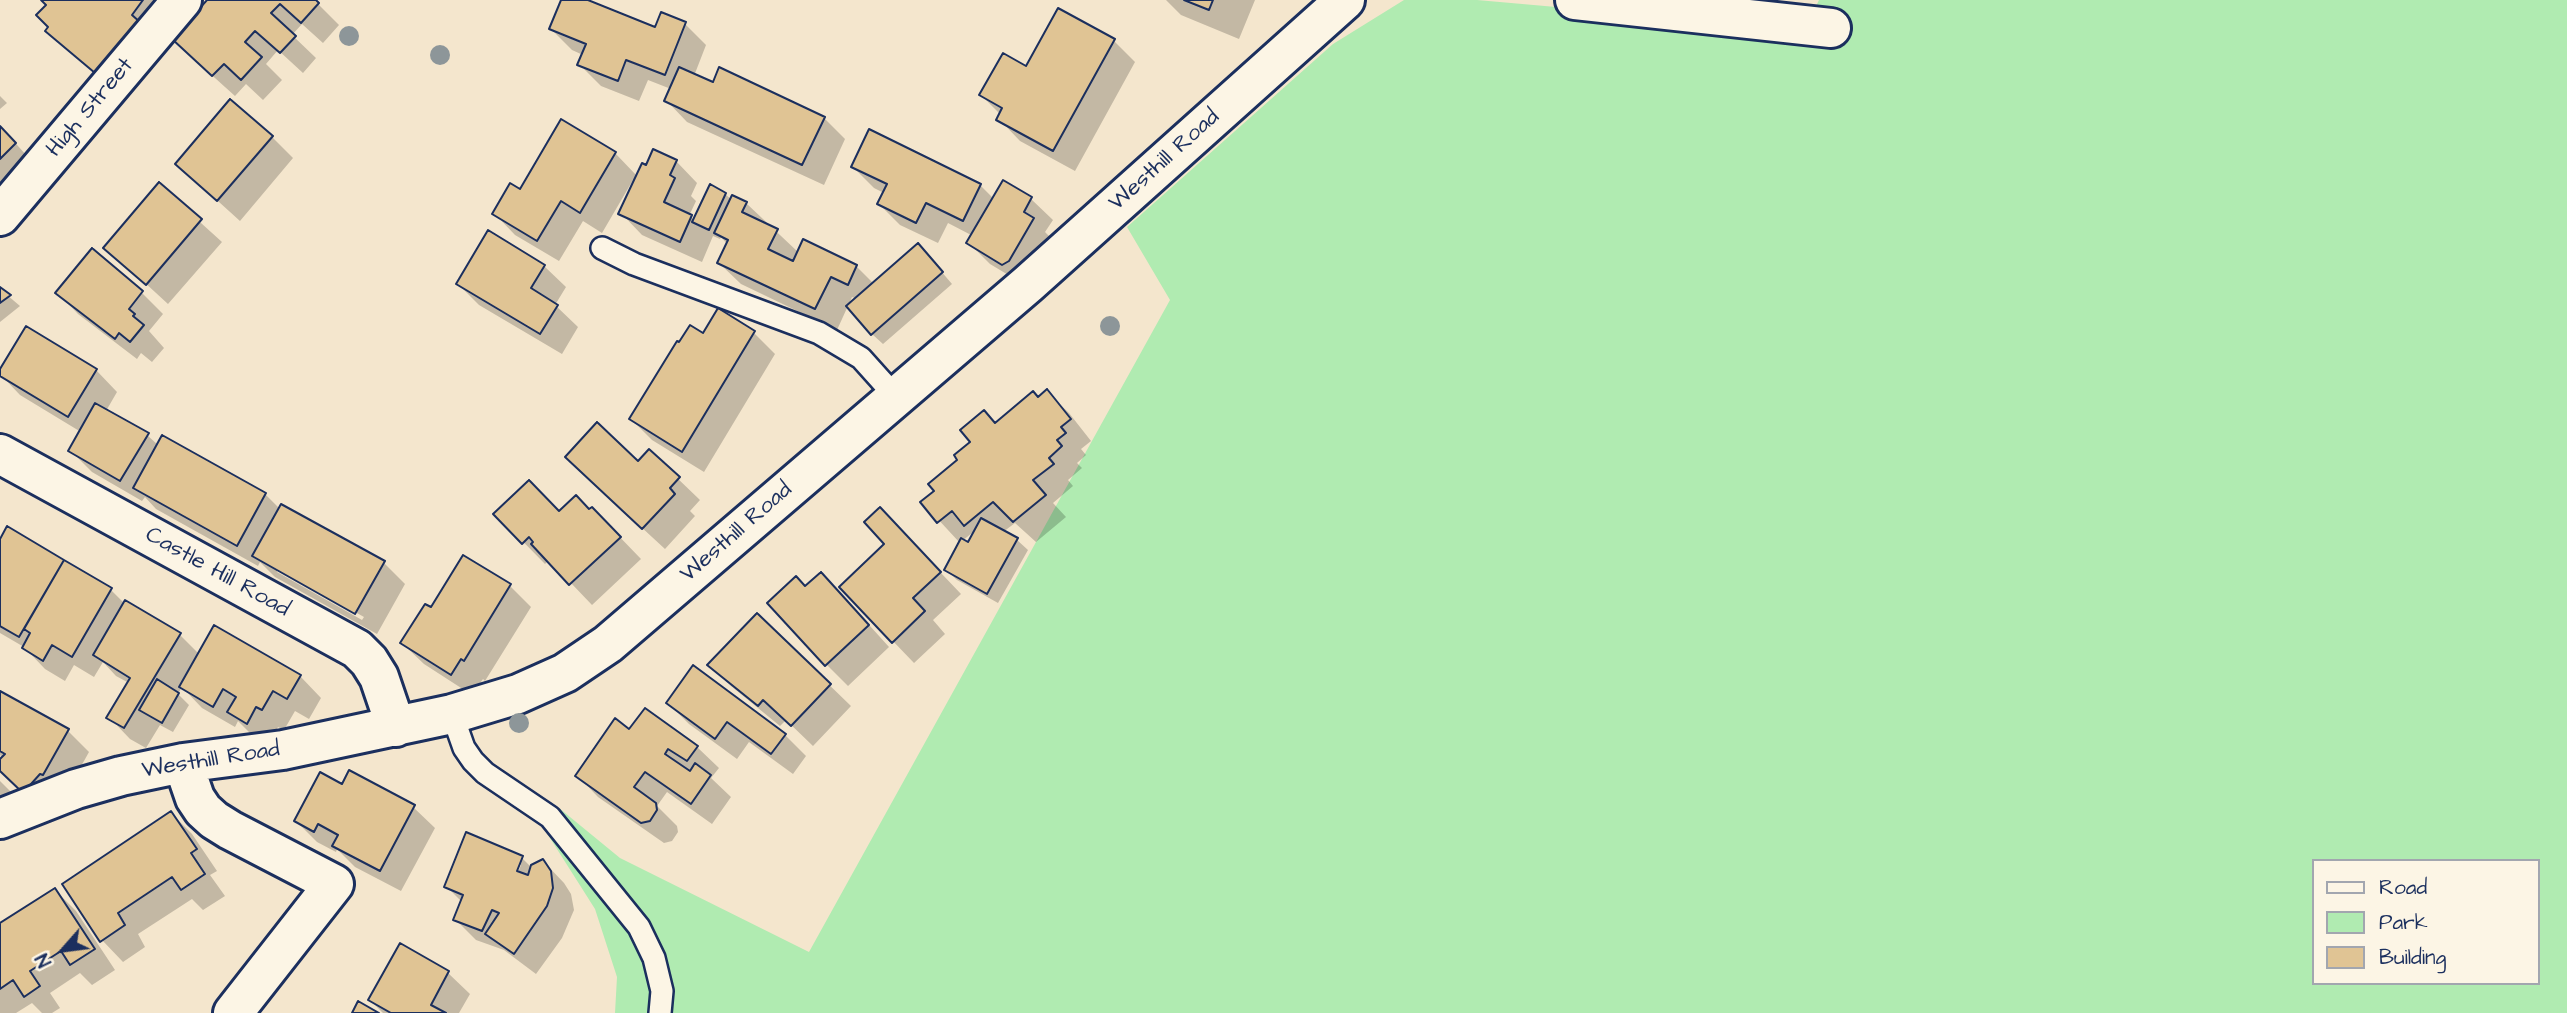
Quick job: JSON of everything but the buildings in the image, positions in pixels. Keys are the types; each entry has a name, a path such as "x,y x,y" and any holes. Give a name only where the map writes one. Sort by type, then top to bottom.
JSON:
{"street":[{"name":"High Street","path":"0,216 182,0"},
{"name":"Westhill Road","path":"0,819 76,789 121,776 183,763 283,750 452,714 518,694 565,673 629,626 1028,284 1345,0"},
{"path":"1576,0 1831,27"},
{"name":"Castle Hill Road","path":"0,454 357,649 379,677 396,727"},
{"path":"183,763 195,798 214,820 334,884 233,1013"}],"lane":[{"path":"602,248 634,264 819,333 861,358 896,397"},
{"path":"452,714 464,748 473,761 485,773 550,817 639,927 654,958 662,990 660,1013"}],"green space":[{"path":"1404,0 1477,0 1805,29 1819,0 2567,0 2567,1013 615,1013 617,977 595,909 543,827 559,808 620,858 809,952 1170,300 1127,227 1333,44"}]}
